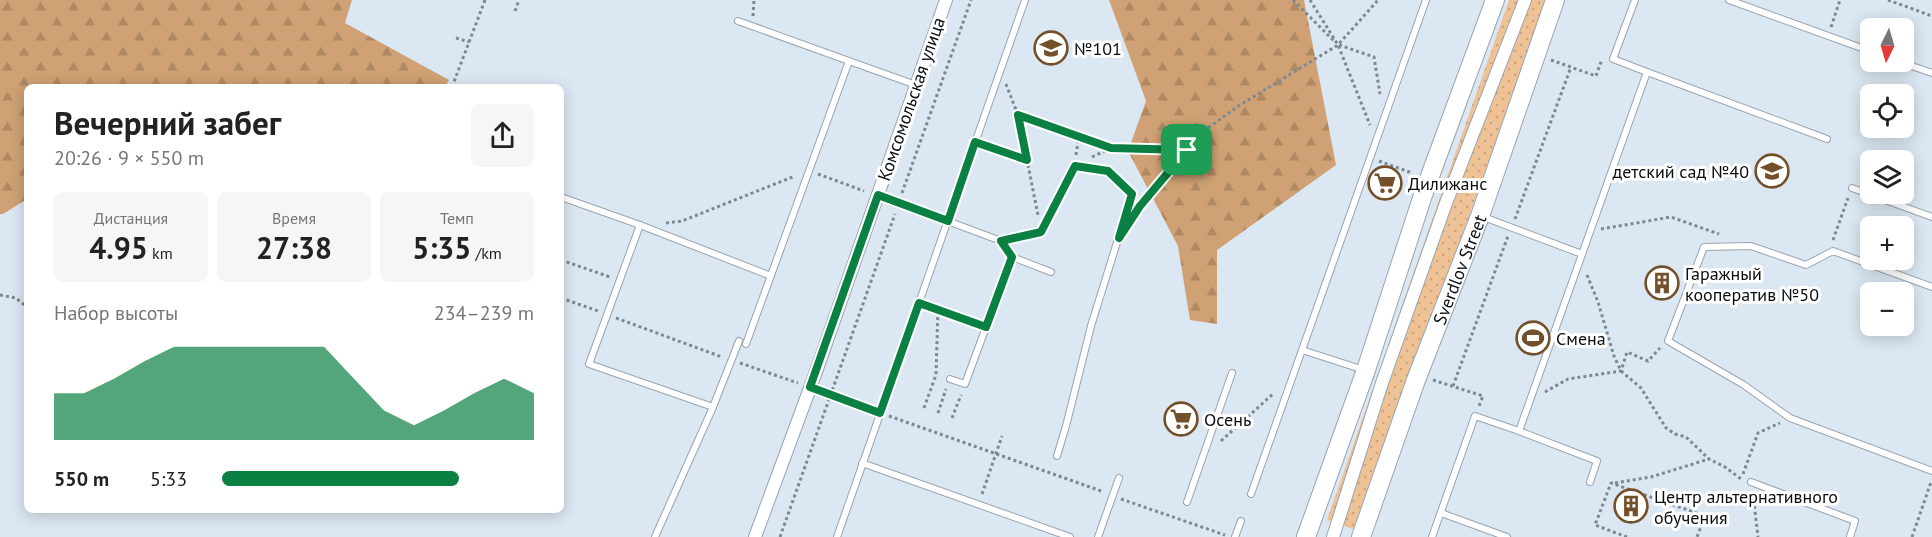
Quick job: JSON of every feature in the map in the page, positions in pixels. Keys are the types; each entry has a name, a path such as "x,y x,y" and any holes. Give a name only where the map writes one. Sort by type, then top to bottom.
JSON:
{"street":[{"name":"Комсомольская улица","path":"755,537 946,0"},
{"path":"1306,537 1366,370 1423,195 1495,0"},
{"path":"1334,537 1382,383 1446,203 1525,0"},
{"name":"Sverdlov Street","path":"1361,537 1416,380 1480,216 1555,0"}],"lane":[{"path":"837,537 1025,0"},
{"path":"1251,494 1426,0"},
{"path":"1635,0 1613,59 1827,139"},
{"path":"1729,0 1860,47"},
{"path":"738,21 916,85"},
{"path":"746,344 849,61"},
{"path":"1914,67 1932,73"},
{"path":"1519,431 1647,72"},
{"path":"878,195 1001,241 1041,232 1075,166 1108,171 1132,194 1091,326 1057,456"},
{"path":"1852,188 1932,217"},
{"path":"564,198 771,276"},
{"path":"1480,216 1582,254"},
{"path":"640,225 589,364 714,407"},
{"path":"1001,241 1012,257 1051,272"},
{"path":"1932,287 1833,251 1806,265 1751,246 1704,247 1668,341 1744,386 1790,418 1932,471"},
{"path":"948,382 965,384 1012,257"},
{"path":"655,537 714,407 738,341"},
{"path":"1302,350 1366,370"},
{"path":"1186,502 1232,373"},
{"path":"1432,537 1475,416 1597,461 1590,482"},
{"path":"862,463 1070,537"},
{"path":"1098,537 1119,478"},
{"path":"1751,482 1855,521 1850,537"},
{"path":"1441,513 1507,537"},
{"path":"1235,537 1241,521"}],"path":[{"path":"453,84 485,0"},
{"path":"515,11 519,0"},
{"path":"780,537 971,0"},
{"path":"1293,0 1338,45 1374,57 1384,118"},
{"path":"1310,0 1338,45 1362,100 1380,162"},
{"path":"1140,206 1205,130 1240,105 1338,45 1378,0"},
{"path":"1828,35 1840,0"},
{"path":"1888,0 1932,16"},
{"path":"456,38 469,43"},
{"path":"1544,57 1596,76 1604,55 1613,59"},
{"path":"1001,69 1018,115 1041,232"},
{"path":"1018,115 1111,148 1187,150"},
{"path":"1075,166 1078,136"},
{"path":"975,142 1027,160"},
{"path":"1075,166 1111,148"},
{"path":"1370,159 1413,173 1410,181"},
{"path":"640,225 682,221 809,171 864,191"},
{"path":"1828,253 1852,188"},
{"path":"1590,230 1671,217 1720,235"},
{"path":"1582,254 1585,270 1621,371 1641,388 1666,428 1686,437 1709,459 1741,479 1758,433 1790,418"},
{"path":"564,261 621,280"},
{"path":"0,295 16,298 24,305"},
{"path":"564,299 995,455 1230,537"},
{"path":"919,303 986,327"},
{"path":"924,408 936,375 938,309"},
{"path":"1621,371 1627,352 1648,361 1668,341"},
{"path":"1530,400 1568,379 1621,371"},
{"path":"1431,379 1483,396"},
{"path":"938,413 948,382"},
{"path":"952,418 962,391"},
{"path":"1202,459 1276,391"},
{"path":"978,504 1002,436"},
{"path":"1611,483 1651,477 1709,459"},
{"path":"1912,537 1932,480"},
{"path":"1751,482 1758,537"},
{"path":"1611,483 1596,525 1628,537"},
{"path":"1611,483 1705,516 1697,537"}],"shaded area":[{"path":"1509,0 1549,0 1353,529 1327,520"}],"green space":[{"path":"0,0 352,0 345,23 449,80 447,84 24,84 24,201 0,214"},
{"path":"1109,0 1304,0 1336,165 1217,250 1217,324 1190,320 1178,246 1128,151 1146,101"}],"place":[{"name":"№101","path":"1051,48"},
{"name":"детский сад №40","path":"1772,171"},
{"name":"Дилижанс","path":"1385,183"},
{"name":"Гаражный кооператив №50","path":"1662,283"},
{"name":"Смена","path":"1533,338"},
{"name":"Осень","path":"1181,419"},
{"name":"Центр альтернативного обучения","path":"1631,506"}],"route":[{"path":"1018,115 1111,148 1187,150 1140,206 1119,238 1132,194 1108,171 1075,166 1041,232 1001,241 1012,257 986,327 919,303 880,413 810,387 878,195 948,221 975,142 1027,160 1018,115"}]}
